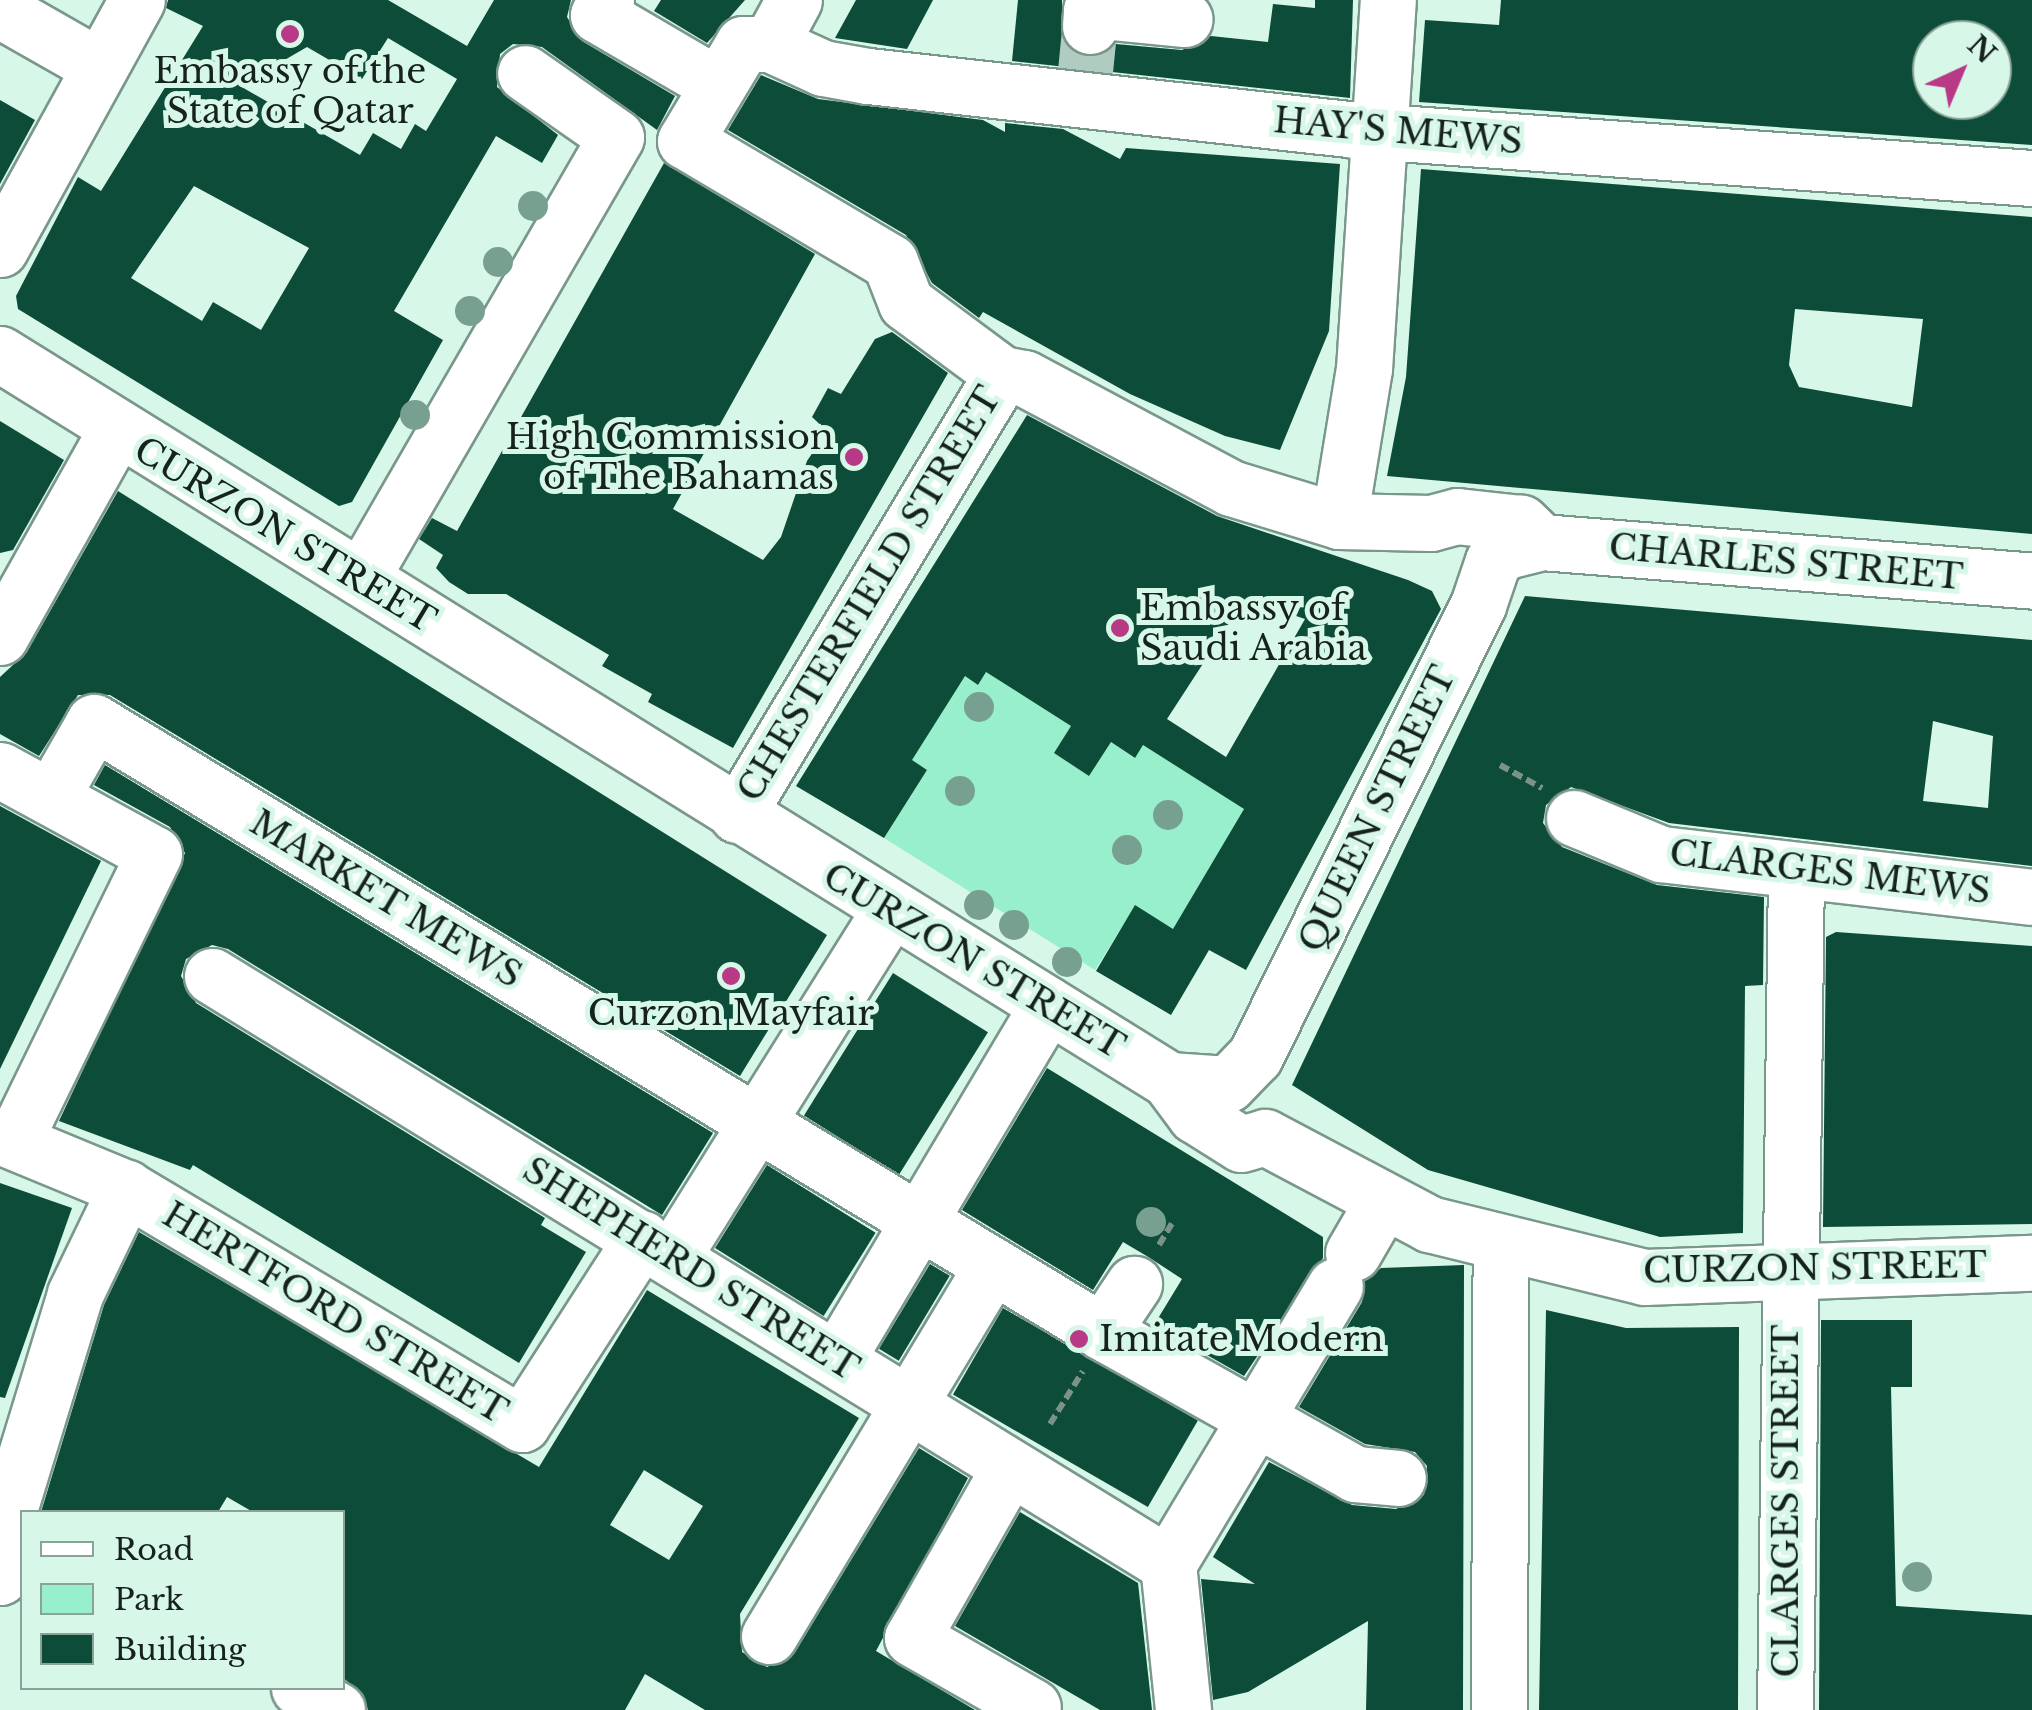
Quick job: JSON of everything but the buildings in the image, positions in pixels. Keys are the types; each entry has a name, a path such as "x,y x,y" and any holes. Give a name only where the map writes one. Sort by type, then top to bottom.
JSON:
{"street":[{"path":"0,249 137,0"},
{"path":"606,0 598,15 718,86 743,44 782,22"},
{"path":"1339,520 1364,369 1376,132 1388,0"},
{"path":"0,10 91,82"},
{"path":"1086,67 1092,10 1185,20"},
{"name":"HAY'S MEWS","path":"782,22 833,70 1086,67 1376,132 2032,178"},
{"path":"0,50 91,82"},
{"path":"360,578 616,137 526,72"},
{"name":"CHARLES STREET","path":"718,86 685,141 890,262 906,303 1002,374 1024,378 1231,488 1339,520 1431,523 1458,516 1521,524 1517,552 2032,581"},
{"name":"CURZON STREET","path":"0,354 115,432 360,578 889,912 1169,1080 1195,1115 1241,1144 1264,1138 1382,1204 1501,1242 1645,1277 2032,1263"},
{"name":"CHESTERFIELD STREET","path":"737,815 1002,374"},
{"path":"0,637 115,432"},
{"name":"QUEEN STREET","path":"1169,1080 1228,1084 1255,1056 1478,605 1517,552"},
{"name":"MARKET MEWS","path":"50,797 94,722 754,1120"},
{"path":"0,770 154,854 7,1139"},
{"name":"CLARGES MEWS","path":"1574,818 1661,854 2032,897"},
{"name":"CLARGES STREET","path":"1785,1710 1786,1271 1796,871"},
{"name":"HERTFORD STREET","path":"7,1139 126,1188 522,1424 754,1120 889,912"},
{"name":"SHEPHERD STREET","path":"212,976 838,1357 1008,1470 1168,1564"},
{"path":"838,1357 1048,1005"},
{"path":"1255,1056 1264,1138"},
{"path":"754,1120 993,1265 1094,1349 1257,1421 1355,1474 1398,1478"},
{"path":"0,1577 11,1506 75,1294 126,1188"},
{"path":"1183,1710 1168,1564 1257,1421 1382,1204"},
{"path":"1499,1710 1501,1242"},
{"path":"769,1636 993,1265"},
{"path":"1094,1349 1134,1284"},
{"path":"1008,1470 912,1638 1033,1707"},
{"path":"302,1690 336,1710"}],"path":[{"path":"1050,1424 1094,1349"}],"green space":[{"path":"986,672 1071,726 1054,753 1089,775 1111,742 1134,758 1143,745 1244,809 1173,929 1135,906 1095,970 884,838 927,770 904,755 965,676 978,685"}],"tunnel":[{"path":"1085,76 1090,26"}],"place":[{"name":"Embassy of the State of Qatar","path":"290,34"},
{"name":"High Commission of The Bahamas","path":"854,457"},
{"name":"Embassy of Saudi Arabia","path":"1120,628"},
{"name":"Curzon Mayfair","path":"731,976"},
{"name":"Imitate Modern","path":"1079,1339"}]}
